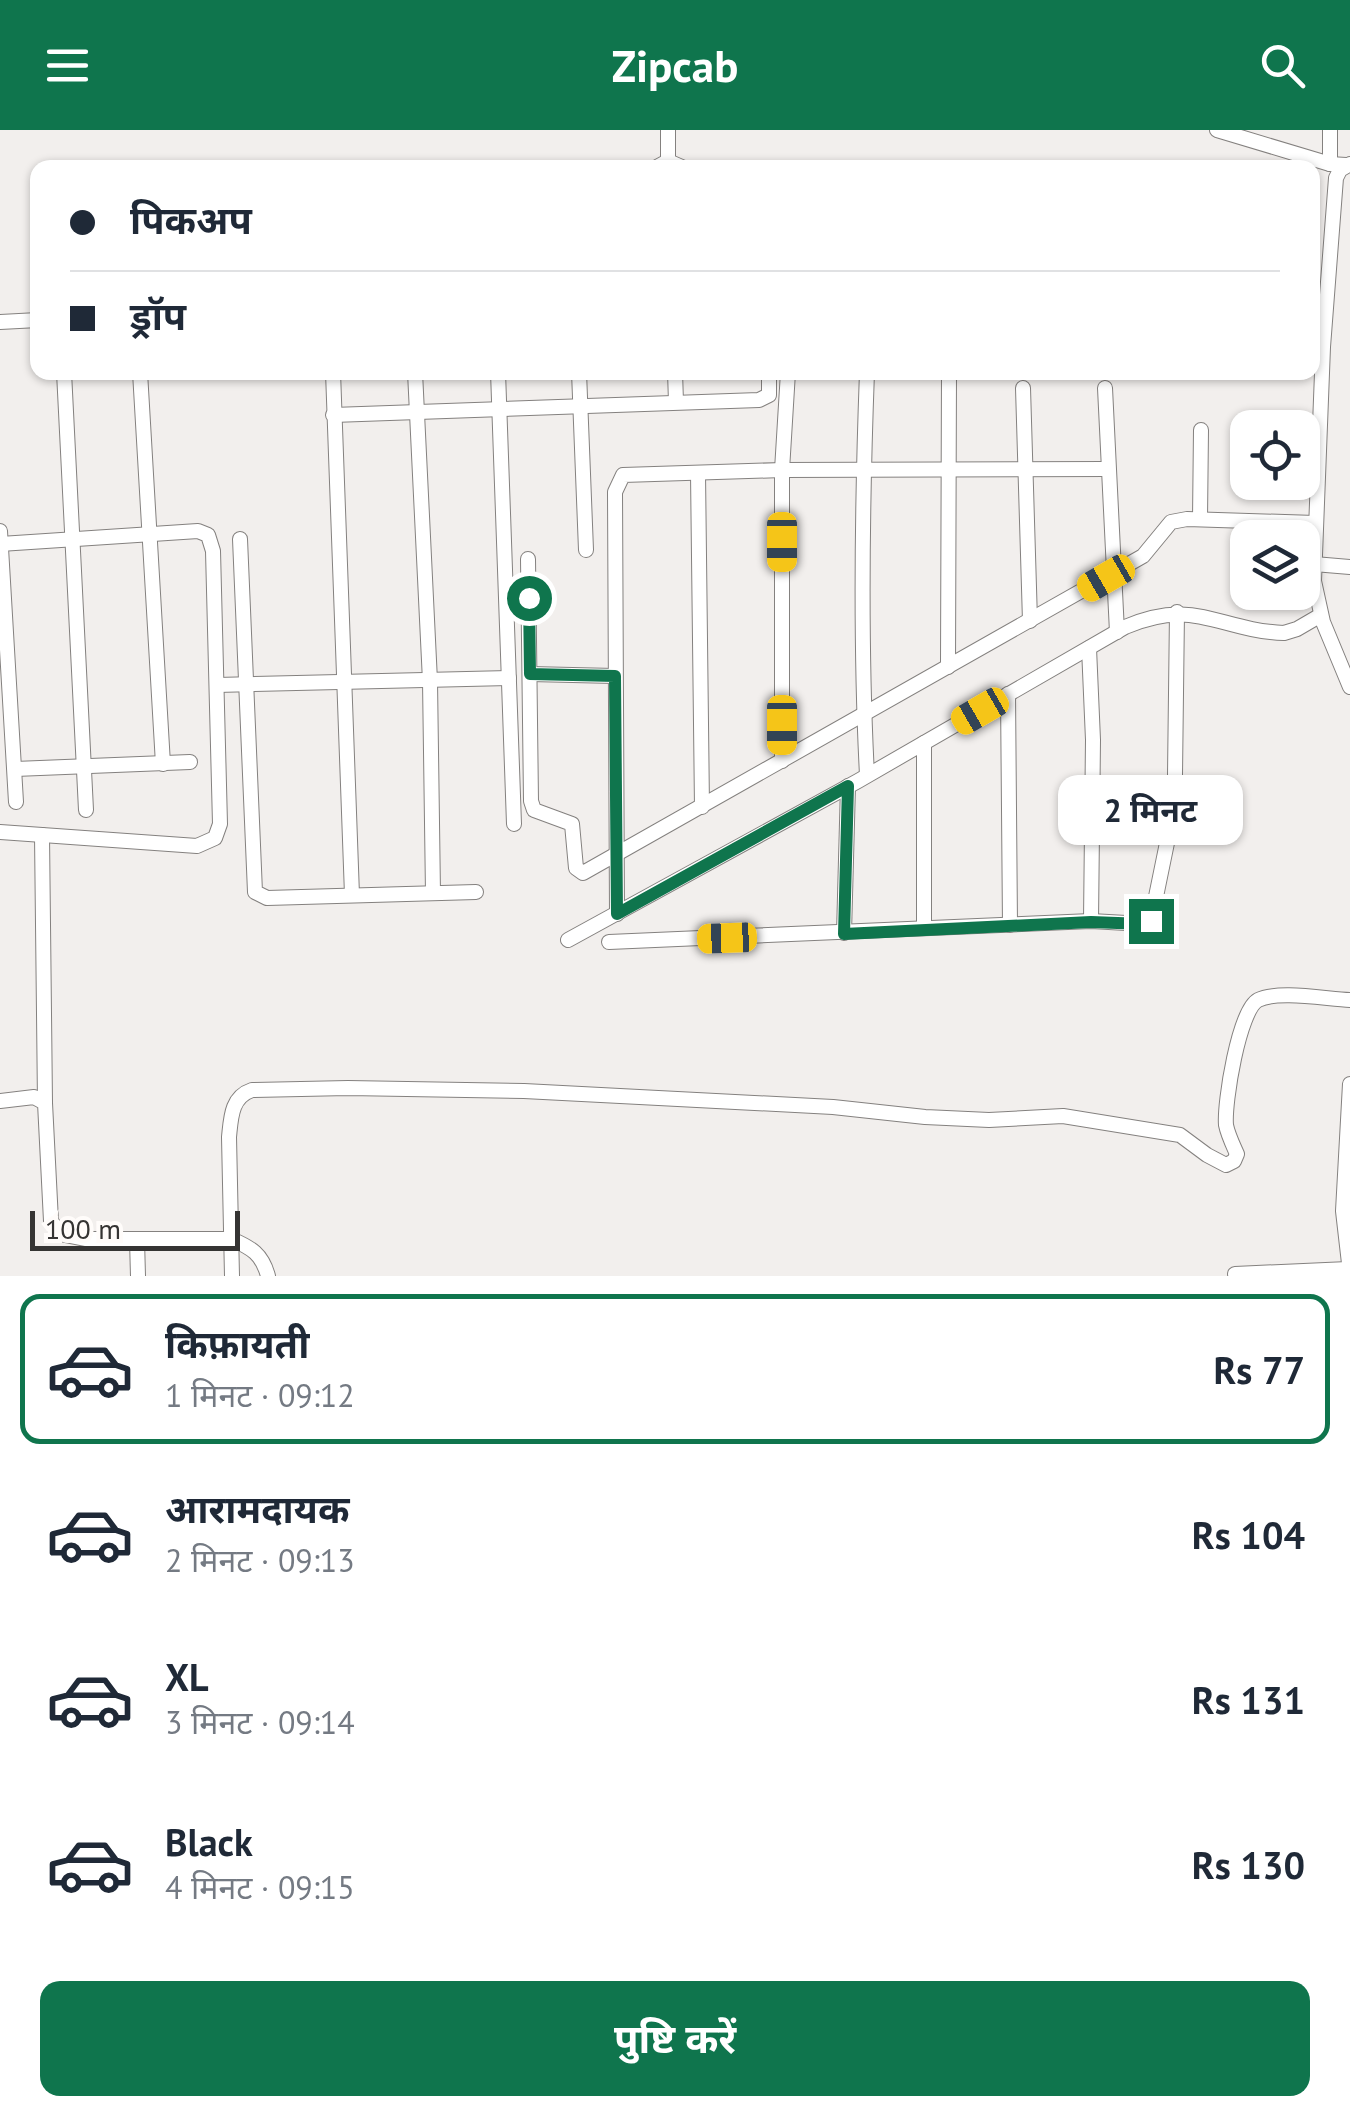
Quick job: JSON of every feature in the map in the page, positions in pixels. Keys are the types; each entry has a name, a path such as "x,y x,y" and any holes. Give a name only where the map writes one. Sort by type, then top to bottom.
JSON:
{"street":[{"path":"663,160 668,130"},
{"path":"1217,130 1342,164"},
{"path":"1314,520 1336,178 1342,164 1330,130"},
{"path":"0,322 30,320"},
{"path":"64,380 86,810"},
{"path":"140,380 163,764"},
{"path":"333,380 352,895"},
{"path":"415,380 430,681 433,893"},
{"path":"498,380 514,824"},
{"path":"578,380 586,550"},
{"path":"675,380 676,402"},
{"path":"333,415 764,399 770,392 769,380"},
{"path":"782,761 782,470 788,380"},
{"path":"867,380 863,471 867,776"},
{"path":"948,667 949,380"},
{"path":"1023,388 1030,621"},
{"path":"1105,388 1117,632"},
{"path":"1200,519 1201,430"},
{"path":"617,914 618,481 631,473 1107,469"},
{"path":"698,473 702,807"},
{"path":"528,560 531,801 534,810 572,824 578,871 588,872 1143,556 1171,522 1230,520"},
{"path":"0,531 16,802"},
{"path":"0,544 198,532 211,539 220,824 210,842 197,846 0,832"},
{"path":"240,539 255,892 267,898 476,892"},
{"path":"1320,564 1350,566"},
{"path":"1320,608 1350,687"},
{"path":"568,940 1149,617 1177,612 1284,633 1321,615"},
{"path":"609,942 1151,921 1174,775 1177,612"},
{"path":"1089,648 1093,740 1091,922"},
{"path":"530,674 615,676"},
{"path":"217,686 509,678"},
{"path":"1008,694 1010,925"},
{"path":"924,743 924,928"},
{"path":"14,769 190,762"},
{"path":"844,934 848,786"},
{"path":"42,836 45,1104 54,1229 70,1238 231,1239 263,1259 268,1276"},
{"path":"232,1276 231,1115 238,1098 252,1090 524,1091 833,1107 924,1117 990,1120 1062,1116 1180,1136 1207,1156 1226,1164 1234,1161 1237,1154 1226,1112 1240,1031 1250,1006 1261,998 1279,996 1350,1000"},
{"path":"1235,1274 1349,1270 1343,1212 1350,1084"},
{"path":"0,1100 34,1097 45,1104"},
{"path":"137,1240 138,1276"}],"route":[{"path":"529,598 530,674 615,676 617,914 848,786 844,934 1151,921"}]}
